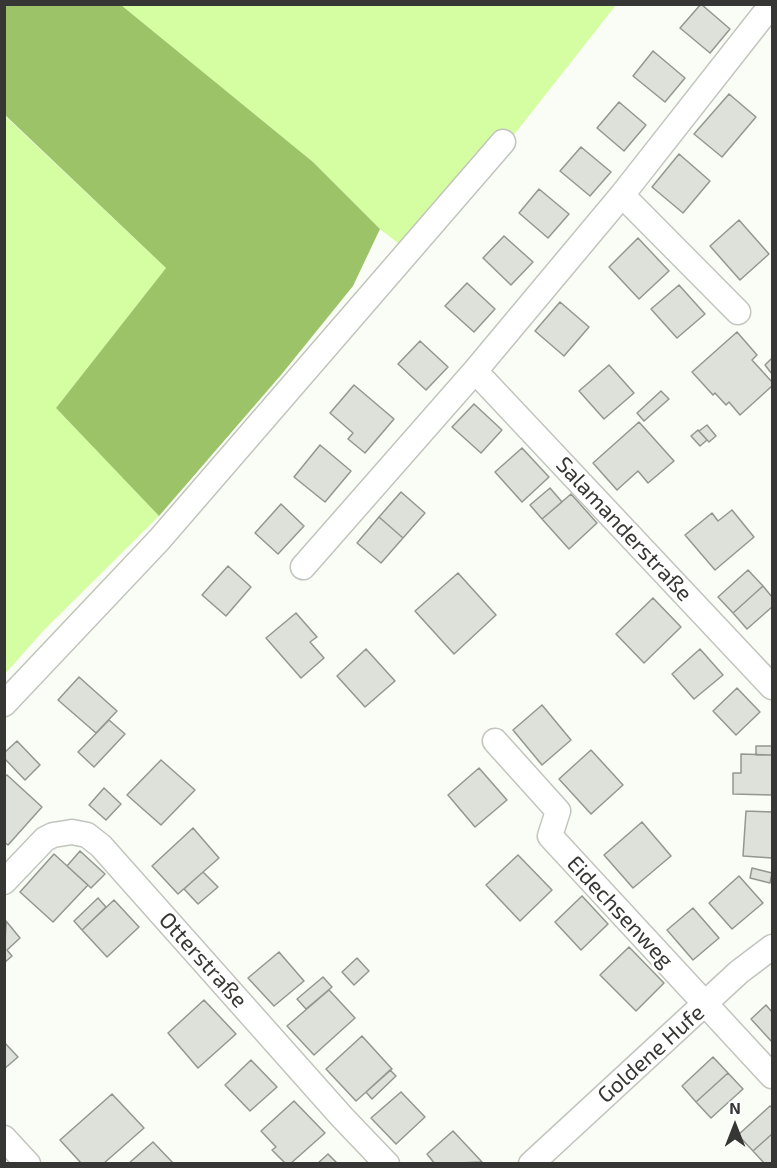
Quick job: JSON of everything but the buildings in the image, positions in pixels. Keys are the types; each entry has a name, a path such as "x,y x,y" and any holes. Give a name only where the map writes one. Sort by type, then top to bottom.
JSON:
{"street":[{"path":"303,567 475,371 622,195 772,4"},
{"path":"4,704 159,540 503,142"},
{"path":"622,195 738,312"},
{"name":"Salamanderstraße","path":"475,371 772,687"},
{"name":"Eidechsenweg","path":"495,741 558,811 550,836 772,1076"},
{"name":"Otterstraße","path":"4,882 45,839 54,835 72,832 87,836 101,846 342,1117 387,1164"},
{"name":"Goldene Hufe","path":"531,1164 739,972 772,947"},
{"path":"4,1138 28,1164"}],"green space":[{"path":"4,5 121,5 313,162 380,229 353,286 281,375 159,516 56,408 166,268 5,115"},
{"path":"121,5 616,5 417,258 380,229 313,162"},
{"path":"4,115 166,268 56,408 159,516 43,631 5,674"}]}
